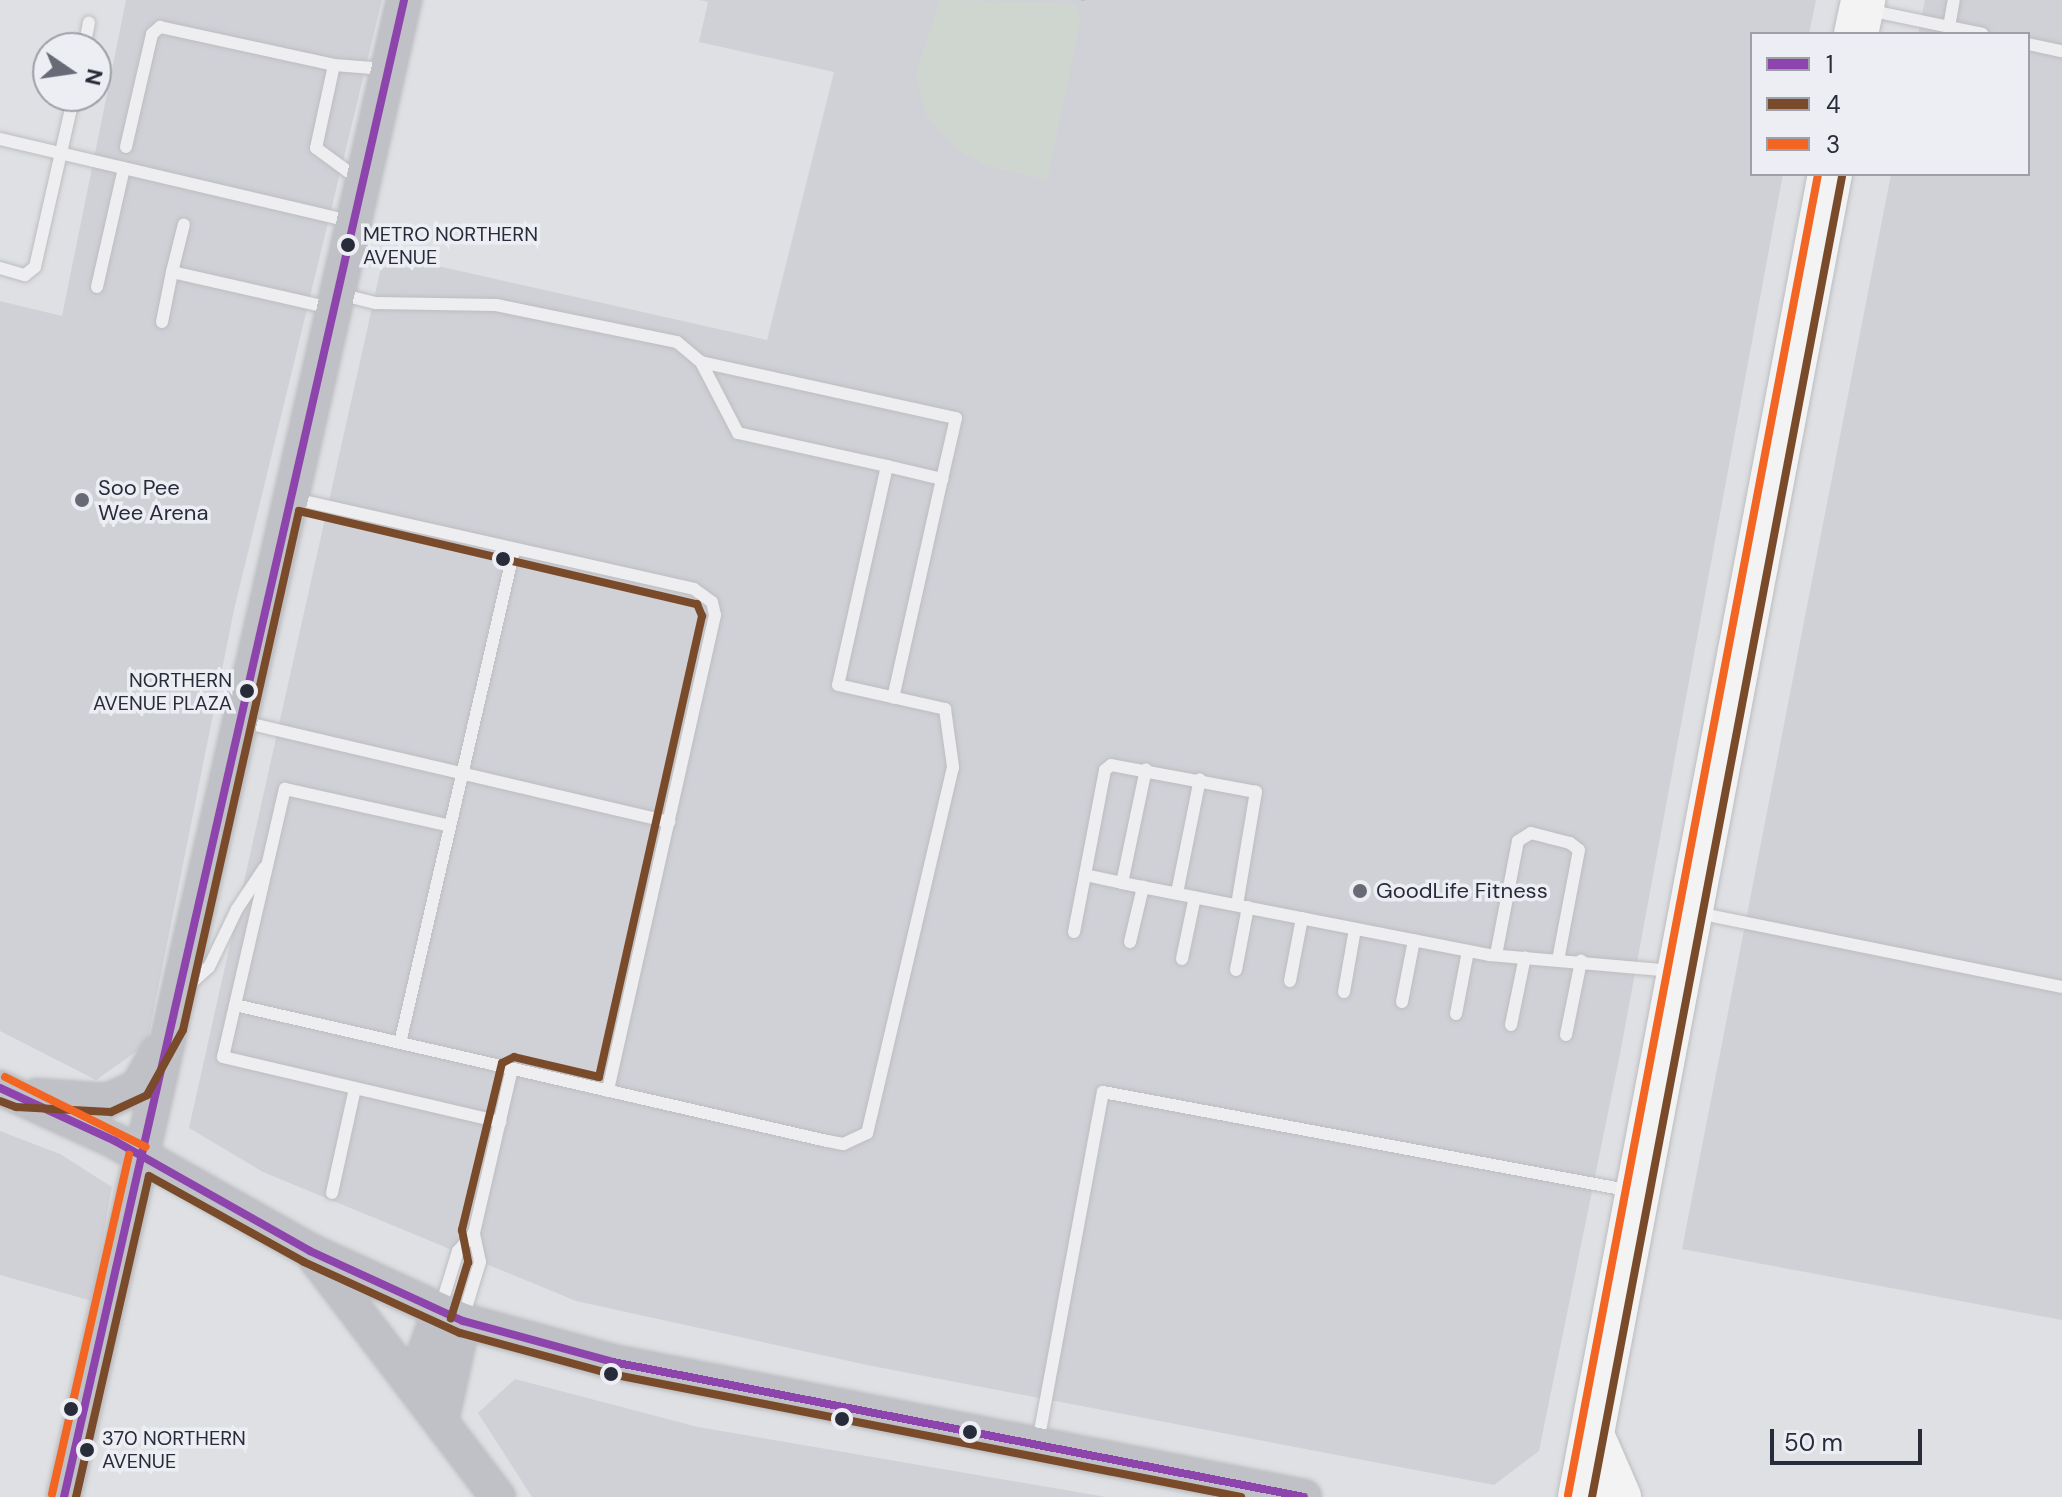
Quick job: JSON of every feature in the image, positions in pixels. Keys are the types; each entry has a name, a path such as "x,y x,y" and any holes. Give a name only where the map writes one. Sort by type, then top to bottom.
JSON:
{"highway":[{"path":"1580,1497 1830,176"},
{"path":"1592,1435 1619,1497"}],"main road":[{"path":"64,1497 404,0"},
{"path":"8,1092 107,1101 138,1087 175,1009"},
{"path":"8,1092 141,1158 310,1251 451,1316 613,1362 1304,1497"},
{"path":"310,1251 442,1417 498,1497"},
{"path":"420,1390 421,1363 451,1316"},
{"path":"442,1417 451,1316"}],"lane":[{"path":"1949,27 1954,0"},
{"path":"1860,14 1973,32"},
{"path":"87,32 89,22"},
{"path":"126,147 152,34 160,27 334,65 388,69"},
{"path":"2030,44 2061,46"},
{"path":"334,65 316,148 362,182"},
{"path":"0,268 25,275 35,267 71,112"},
{"path":"0,139 353,222"},
{"path":"97,287 124,168"},
{"path":"162,322 184,224"},
{"path":"172,272 335,301 496,305 677,342 701,362 738,433 942,479"},
{"path":"701,362 956,418 893,698"},
{"path":"235,1005 843,1144 867,1133 953,767 945,709 838,685 887,466"},
{"path":"290,497 694,589 712,602 715,615 608,1091"},
{"path":"400,1043 514,550"},
{"path":"239,721 462,776 669,822"},
{"path":"1074,932 1105,770 1114,763 1256,792 1236,970"},
{"path":"1122,883 1146,769"},
{"path":"1177,893 1200,779"},
{"path":"450,826 285,789 223,1057 500,1122"},
{"path":"1496,955 1518,841 1531,833 1570,843 1579,850 1558,960"},
{"path":"175,1009 209,967 237,909 267,864"},
{"path":"1085,875 1468,951 1679,973"},
{"path":"1130,942 1143,887"},
{"path":"1182,959 1195,897"},
{"path":"1691,912 2062,987"},
{"path":"1290,981 1302,918"},
{"path":"1344,992 1355,929"},
{"path":"1402,1002 1414,940"},
{"path":"1456,1014 1468,951"},
{"path":"1511,1025 1525,957"},
{"path":"1566,1035 1581,961"},
{"path":"451,1316 480,1262 474,1233 512,1069"},
{"path":"332,1193 355,1088"},
{"path":"1037,1445 1103,1092 1638,1193"},
{"path":"451,1316 458,1251 474,1233"}],"shaded area":[{"path":"126,0 382,0 234,610 147,1044 96,1080 0,1031 0,301 62,316 103,112 112,112 112,69"},
{"path":"699,0 1816,0 1809,32 1750,32 1750,176 1783,176 1620,1054 1539,1451 1494,1485 867,1365 576,1301 263,1172 189,1128 384,254 767,340 834,72 699,42 708,2"},
{"path":"940,0 1073,3 1081,19 1047,180 988,166 959,151 927,116 915,76"},
{"path":"1925,0 2062,0 2062,1320 1682,1249 1891,176 2030,176 2030,32 1918,32"},
{"path":"0,1131 60,1154 112,1187 92,1301 0,1275"},
{"path":"515,1379 698,1427 1106,1497 532,1497 478,1413"}],"transit line":[{"name":"1","path":"64,1497 404,0"},
{"name":"3","path":"1568,1495 1818,176"},
{"name":"4","path":"1592,1497 1842,176"},
{"name":"4","path":"0,1101 16,1107 111,1112 147,1095 183,1030 299,511 697,604 702,616 599,1077 514,1057 502,1063 462,1230 468,1262 451,1318"},
{"name":"3","path":"5,1077 146,1147"},
{"name":"1","path":"0,1088 115,1141 310,1251 463,1321 613,1362 1304,1497"},
{"name":"3","path":"52,1494 129,1155"},
{"name":"4","path":"76,1497 149,1176 304,1262 460,1333 611,1374 1241,1497"}],"place":[{"name":"METRO NORTHERN AVENUE","path":"348,245"},
{"name":"Soo Pee Wee Arena","path":"82,500"},
{"name":"NORTHERN AVENUE PLAZA","path":"247,691"},
{"name":"GoodLife Fitness","path":"1360,891"},
{"name":"370 NORTHERN AVENUE","path":"87,1450"}]}
